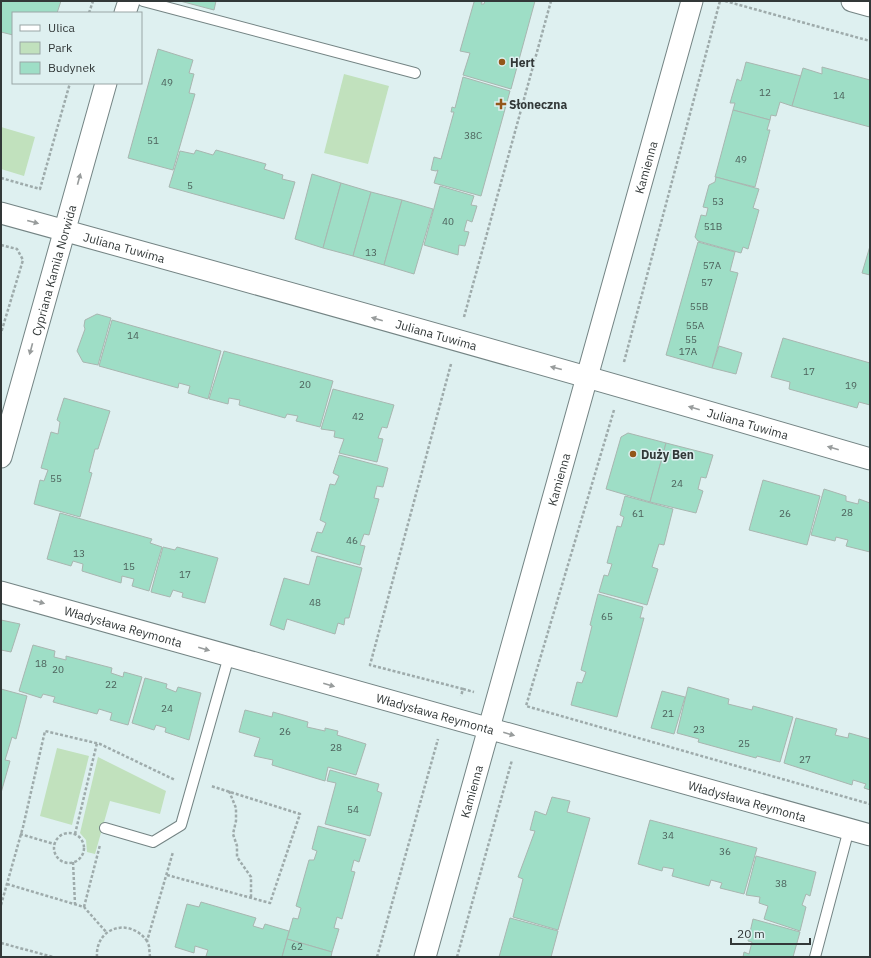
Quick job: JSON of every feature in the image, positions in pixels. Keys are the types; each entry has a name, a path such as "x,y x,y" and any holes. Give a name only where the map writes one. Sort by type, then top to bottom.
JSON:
{"street":[{"path":"125,12 129,1"},
{"name":"Kamienna","path":"425,957 692,1"},
{"path":"852,1 870,6"},
{"name":"Cypriana Kamila Norwida","path":"1,456 106,84"},
{"name":"Juliana Tuwima","path":"1,213 458,342 587,376 870,460"},
{"name":"Władysława Reymonta","path":"1,592 870,835"}],"lane":[{"path":"143,1 415,73"},
{"path":"105,828 154,842 181,825 229,656"},
{"path":"815,957 849,829"}],"path":[{"path":"89,12 93,1"},
{"path":"377,957 440,732 451,735 463,689 370,665 551,1"},
{"path":"630,364 624,363 720,1"},
{"path":"725,1 870,41"},
{"path":"737,5 738,1"},
{"path":"1,178 40,189 70,84"},
{"path":"1,245 17,249 24,260 1,333"},
{"path":"615,406 526,706 870,804"},
{"path":"1,906 45,731 97,743 192,784 229,792 300,814 270,903 167,875"},
{"path":"75,834 97,743"},
{"path":"457,957 514,754"},
{"path":"229,792 236,808 236,822 233,834 237,846 237,857 251,877 251,898"},
{"path":"146,941 181,825"},
{"path":"84,907 105,828"},
{"path":"20,834 54,844"},
{"path":"65,834 75,834 82,840 84,851 79,859 67,863 59,859 54,851 54,844 58,838 65,834"},
{"path":"73,862 75,904"},
{"path":"7,884 84,907 107,933"},
{"path":"98,957 97,950 100,940 107,933 121,927 131,928 138,931 149,946 150,957"},
{"path":"1,943 53,957"}],"green space":[{"path":"344,74 389,86 368,164 324,153"},
{"path":"1,127 35,137 24,176 1,169"},
{"path":"57,748 89,756 72,825 40,816"},
{"path":"98,757 166,791 160,814 110,801 95,854 87,852 86,840 80,833"}],"building":[{"path":"1,1 61,1 57,12 12,12 12,35 1,32"},
{"path":"180,1 216,1 214,10"},
{"path":"477,1 484,4 485,1 535,1 511,89 463,75 470,53 460,51 474,2"},
{"path":"158,49 193,60 189,73 194,74 189,93 195,94 173,170 128,158"},
{"path":"746,62 801,76 792,106 780,102 776,116 771,115 770,120 733,110 735,103 730,103 737,79 741,81"},
{"path":"822,67 870,80 870,127 792,106 803,68 822,74"},
{"path":"463,77 510,91 481,196 434,183 438,170 431,170 434,157 441,159 454,112 451,112 452,107 455,108"},
{"path":"733,110 770,120 767,130 770,130 755,187 715,177"},
{"path":"196,150 213,155 216,150 266,164 264,169 283,175 282,179 295,182 284,219 169,187 180,151 194,154"},
{"path":"312,174 341,183 323,248 295,239"},
{"path":"716,177 759,189 753,208 759,210 748,249 743,247 741,253 698,241 695,237 701,215 706,216 708,208 703,207 709,185 715,182"},
{"path":"341,183 371,192 353,256 323,248"},
{"path":"440,186 474,196 471,205 477,206 472,222 467,220 464,231 469,232 465,246 459,245 458,255 424,245"},
{"path":"371,192 402,200 384,265 353,256"},
{"path":"402,200 433,209 414,274 384,265"},
{"path":"698,242 735,252 730,271 738,273 712,368 666,355"},
{"path":"870,246 870,275 862,273"},
{"path":"97,314 111,318 98,365 83,362 77,351 85,329 85,320"},
{"path":"112,320 221,351 208,399 188,393 190,386 179,383 178,388 99,366"},
{"path":"783,338 870,363 870,405 859,402 857,408 789,389 790,382 771,377"},
{"path":"719,346 742,353 736,374 712,368"},
{"path":"224,351 333,381 320,427 296,421 298,416 287,414 285,418 239,405 240,400 229,398 228,404 209,399"},
{"path":"333,389 394,405 387,428 382,427 378,438 383,439 377,462 339,453 344,439 334,437 335,431 321,429"},
{"path":"64,398 110,411 98,449 95,449 89,472 92,473 80,517 34,504 40,480 44,481 48,470 41,468 51,432 58,434 60,422 57,420"},
{"path":"628,433 666,443 650,502 606,489 621,437"},
{"path":"666,443 713,455 706,478 701,477 698,489 703,491 696,513 650,502"},
{"path":"339,455 388,468 383,487 377,486 374,498 379,499 369,535 364,534 360,545 365,546 360,565 311,551 317,532 322,533 326,523 320,520 330,484 335,485 339,476 333,473"},
{"path":"763,480 820,496 807,545 749,530"},
{"path":"824,489 846,496 846,501 858,504 859,499 870,503 870,552 846,546 848,540 836,537 835,541 811,535"},
{"path":"625,496 673,509 664,545 659,544 652,567 658,569 647,605 599,592 604,575 608,576 612,564 607,563 617,526 621,527 624,517 620,515"},
{"path":"60,513 152,539 150,543 162,547 149,591 132,586 134,579 122,576 121,583 82,571 83,564 73,561 71,566 47,559"},
{"path":"163,547 175,550 177,547 218,558 205,603 182,597 183,593 173,590 170,597 151,592"},
{"path":"317,556 362,568 349,618 345,618 344,625 338,623 335,634 287,619 284,630 270,625 284,578 309,585"},
{"path":"598,594 643,607 640,618 644,618 617,717 571,705 577,682 582,683 586,672 581,670"},
{"path":"1,620 20,624 11,652 1,650"},
{"path":"33,645 55,651 54,657 66,660 66,656 112,668 111,673 123,677 124,672 142,677 128,725 110,720 112,713 99,709 97,714 53,702 55,697 43,694 41,698 19,691"},
{"path":"145,678 167,684 166,688 176,692 178,687 201,693 189,740 165,732 166,728 156,725 154,730 132,723"},
{"path":"688,687 729,699 728,704 752,710 753,706 793,717 780,762 757,756 756,758 698,742 699,739 677,733"},
{"path":"1,689 27,696 16,739 12,737 5,760 10,761 1,793"},
{"path":"662,691 685,697 674,734 651,728"},
{"path":"245,710 272,717 273,712 308,722 307,727 325,731 325,728 338,731 337,735 366,744 356,775 328,767 325,781 272,765 273,760 254,756 260,738 239,732"},
{"path":"796,718 837,729 835,735 848,738 849,733 870,739 870,790 864,788 866,784 853,780 852,785 784,763"},
{"path":"330,770 379,784 377,791 382,793 370,836 325,824 336,783 327,781"},
{"path":"552,797 570,801 567,812 590,818 558,930 513,917 523,879 518,877 535,831 530,830 535,811 546,815"},
{"path":"650,820 757,848 744,894 720,888 722,883 711,880 709,886 672,876 674,869 663,867 662,871 638,864"},
{"path":"318,826 366,839 359,862 354,860 351,871 355,872 342,919 337,917 334,928 339,929 332,952 287,939 293,918 298,919 301,908 296,906 309,860 314,860 317,851 312,849"},
{"path":"756,856 816,872 810,896 806,894 802,905 806,907 800,931 764,919 768,906 759,903 760,897 746,895"},
{"path":"201,902 256,918 253,926 263,929 265,924 289,931 282,957 209,957 206,956 208,950 195,946 194,953 175,947 187,904 199,907"},
{"path":"510,918 558,931 551,957 499,957"},
{"path":"753,919 800,932 793,957 743,957 744,952 749,954 752,942 748,941"},
{"path":"287,939 332,952 331,957 282,957"}],"place":[{"name":"Hert","path":"502,62"},
{"name":"Słoneczna","path":"501,104"},
{"name":"Duży Ben","path":"633,454"}]}
